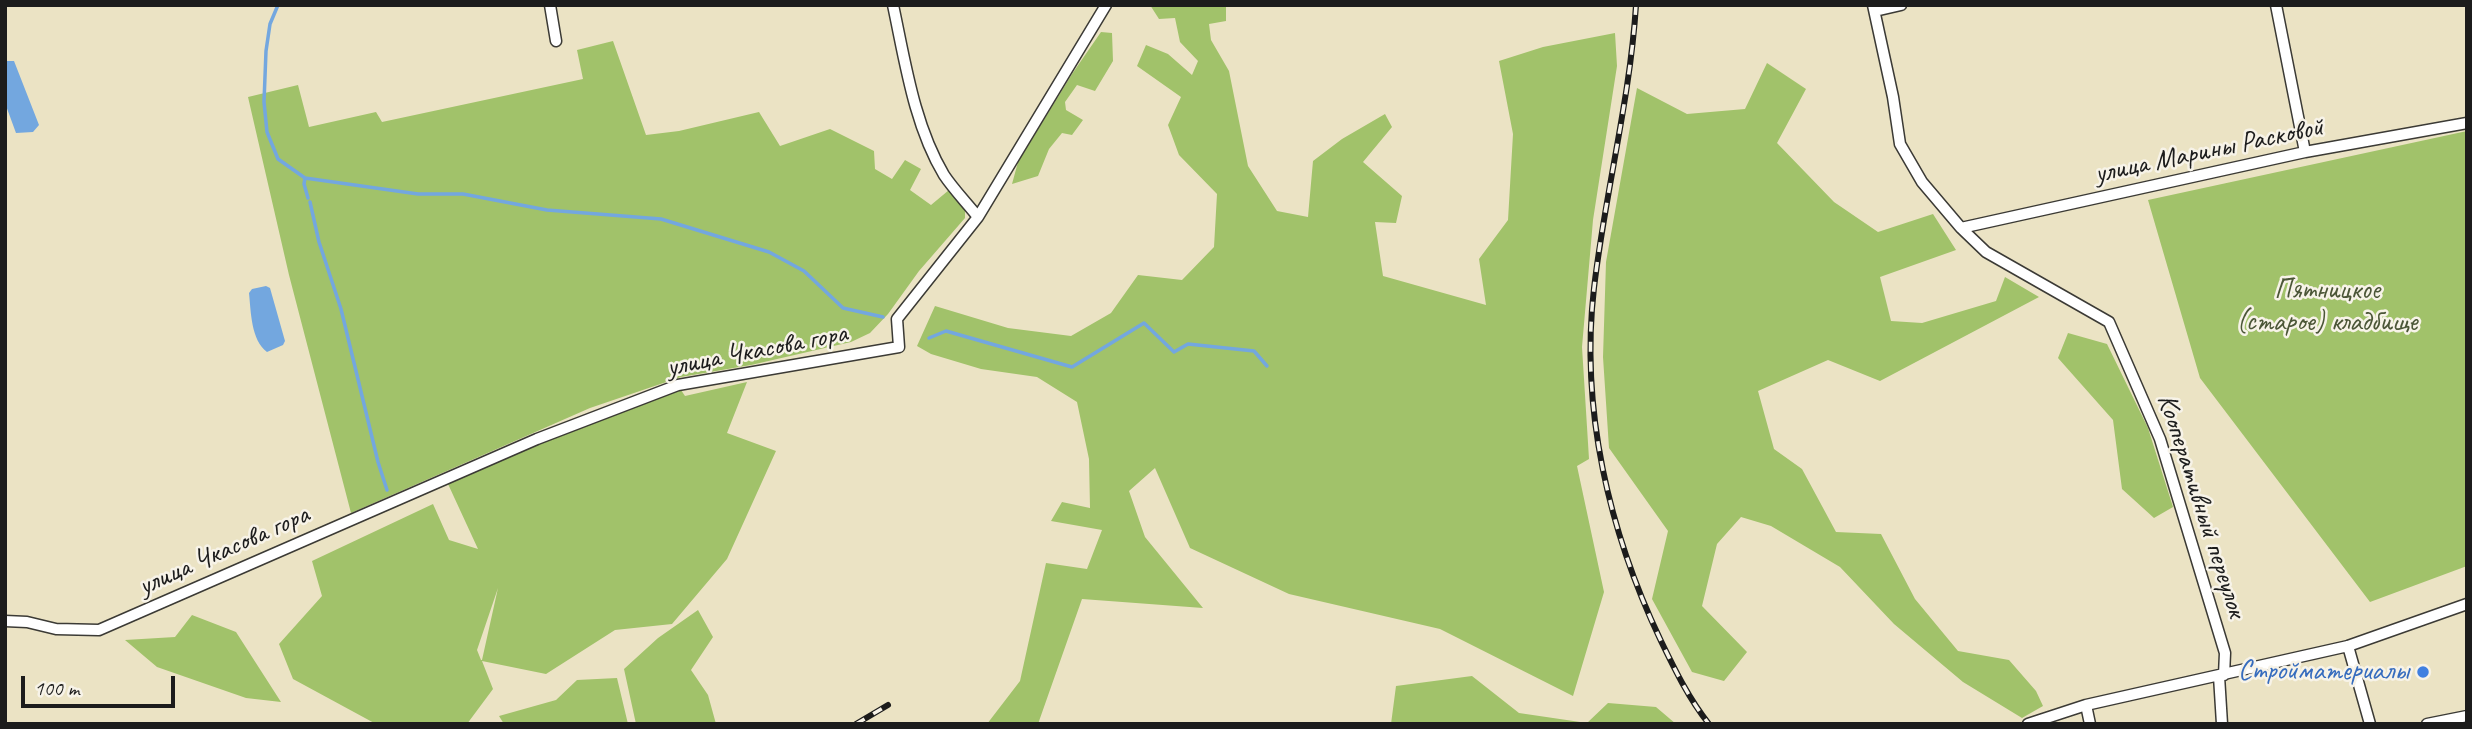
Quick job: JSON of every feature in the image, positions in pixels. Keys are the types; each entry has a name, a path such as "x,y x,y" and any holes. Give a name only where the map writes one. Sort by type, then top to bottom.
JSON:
{"street":[{"path":"550,5 556,41"},
{"path":"893,5 922,124 932,152 945,176 978,217"},
{"name":"улица Чкасова гора","path":"5,621 27,622 56,629 99,630 537,439 678,385 898,347 897,319 978,217 1106,5"},
{"path":"1874,8 1901,5"},
{"path":"2276,5 2305,152"},
{"name":"Кооперативный переулок","path":"1874,8 1900,144 1922,182 1961,228 1986,252 2109,322 2160,439 2225,653 2221,676 2222,724"},
{"name":"улица Марины Расковой","path":"1961,228 2305,152 2467,123"},
{"path":"2028,724 2086,705 2348,646 2467,604"},
{"path":"2348,646 2370,724"},
{"path":"2086,705 2090,724"},
{"path":"2427,724 2467,716"}],"green space":[{"path":"1150,5 1226,5 1226,21 1209,24 1211,40 1229,71 1248,166 1277,211 1308,217 1313,161 1342,139 1385,114 1392,127 1363,162 1402,196 1396,223 1375,222 1383,276 1486,305 1479,259 1508,220 1513,134 1499,61 1543,47 1615,33 1617,66 1593,220 1582,347 1589,459 1577,466 1604,592 1573,696 1440,629 1289,594 1190,548 1155,468 1129,491 1145,537 1203,608 1082,599 1038,724 987,724 1020,681 1046,563 1087,569 1102,530 1051,521 1062,502 1090,508 1089,459 1077,402 1037,377 981,369 931,354 917,346 935,306 1008,328 1071,336 1111,313 1138,275 1182,280 1214,247 1217,194 1179,155 1168,125 1181,97 1137,66 1146,45 1168,54 1192,75 1198,61 1180,42 1175,18 1159,19"},
{"path":"1101,32 1112,33 1113,61 1095,91 1077,85 1065,102 1066,110 1083,120 1072,135 1062,133 1049,149 1038,176 1012,184 1018,162"},
{"path":"613,41 646,135 679,131 759,112 780,146 830,129 874,151 875,169 892,179 905,160 921,169 910,190 931,205 949,190 965,210 965,218 870,333 851,342 751,365 681,377 590,408 351,513 289,275 248,97 298,85 309,127 376,112 382,122 583,79 577,50"},
{"path":"1767,63 1806,89 1777,143 1834,202 1878,232 1933,214 1956,250 1880,277 1891,321 1922,323 1996,301 2005,277 2039,297 1880,381 1828,360 1758,391 1774,449 1802,469 1836,532 1881,534 1915,599 1958,651 2009,660 2036,691 2043,706 2022,718 1963,682 1894,624 1840,567 1771,526 1741,517 1717,544 1702,606 1747,652 1724,681 1692,672 1652,599 1668,531 1609,448 1603,357 1606,262 1637,88 1687,114 1745,109"},
{"name":"Пятницкое (старое) кладбище","path":"2467,131 2467,566 2370,602 2200,378 2148,200"},
{"path":"2068,333 2107,344 2148,428 2173,507 2154,518 2122,489 2113,420 2058,358"},
{"path":"747,382 727,433 776,451 727,559 672,624 615,630 546,674 482,661 493,689 467,724 376,724 293,679 279,644 322,596 312,561 433,504 449,540 478,549 448,484 563,432 622,409 681,390 685,396","holes":["498,588 482,660 477,650"]},
{"path":"698,610 713,637 691,670 708,695 716,724 636,724 624,669 658,638"},
{"path":"192,615 236,632 281,702 246,698 157,667 125,640 175,637"},
{"path":"1472,676 1519,713 1587,723 1608,703 1656,707 1676,724 1391,724 1396,686"},
{"path":"617,678 628,724 504,724 499,716 556,700 577,680"}],"water":[{"path":"5,61 14,61 39,125 33,132 16,133 5,103"},
{"path":"266,286 270,288 285,341 283,345 267,352 255,333 249,293 252,289"}],"waterway":[{"path":"278,5 270,24 266,51 264,102 267,132 278,159 305,178 418,194 463,194 547,210 661,219 769,252 804,271 843,308 883,317"},
{"path":"305,178 308,198"},
{"path":"310,202 319,242 341,309 387,490"},
{"path":"929,338 946,331 1072,367 1144,323 1174,352 1188,344 1254,351 1267,366"}],"railway":[{"path":"1636,5 1623,111 1594,288 1591,379 1595,424 1613,513 1643,600 1677,673 1709,724"},
{"path":"856,724 888,705"}],"place":[{"name":"Стройматериалы","path":"2423,672"}]}
